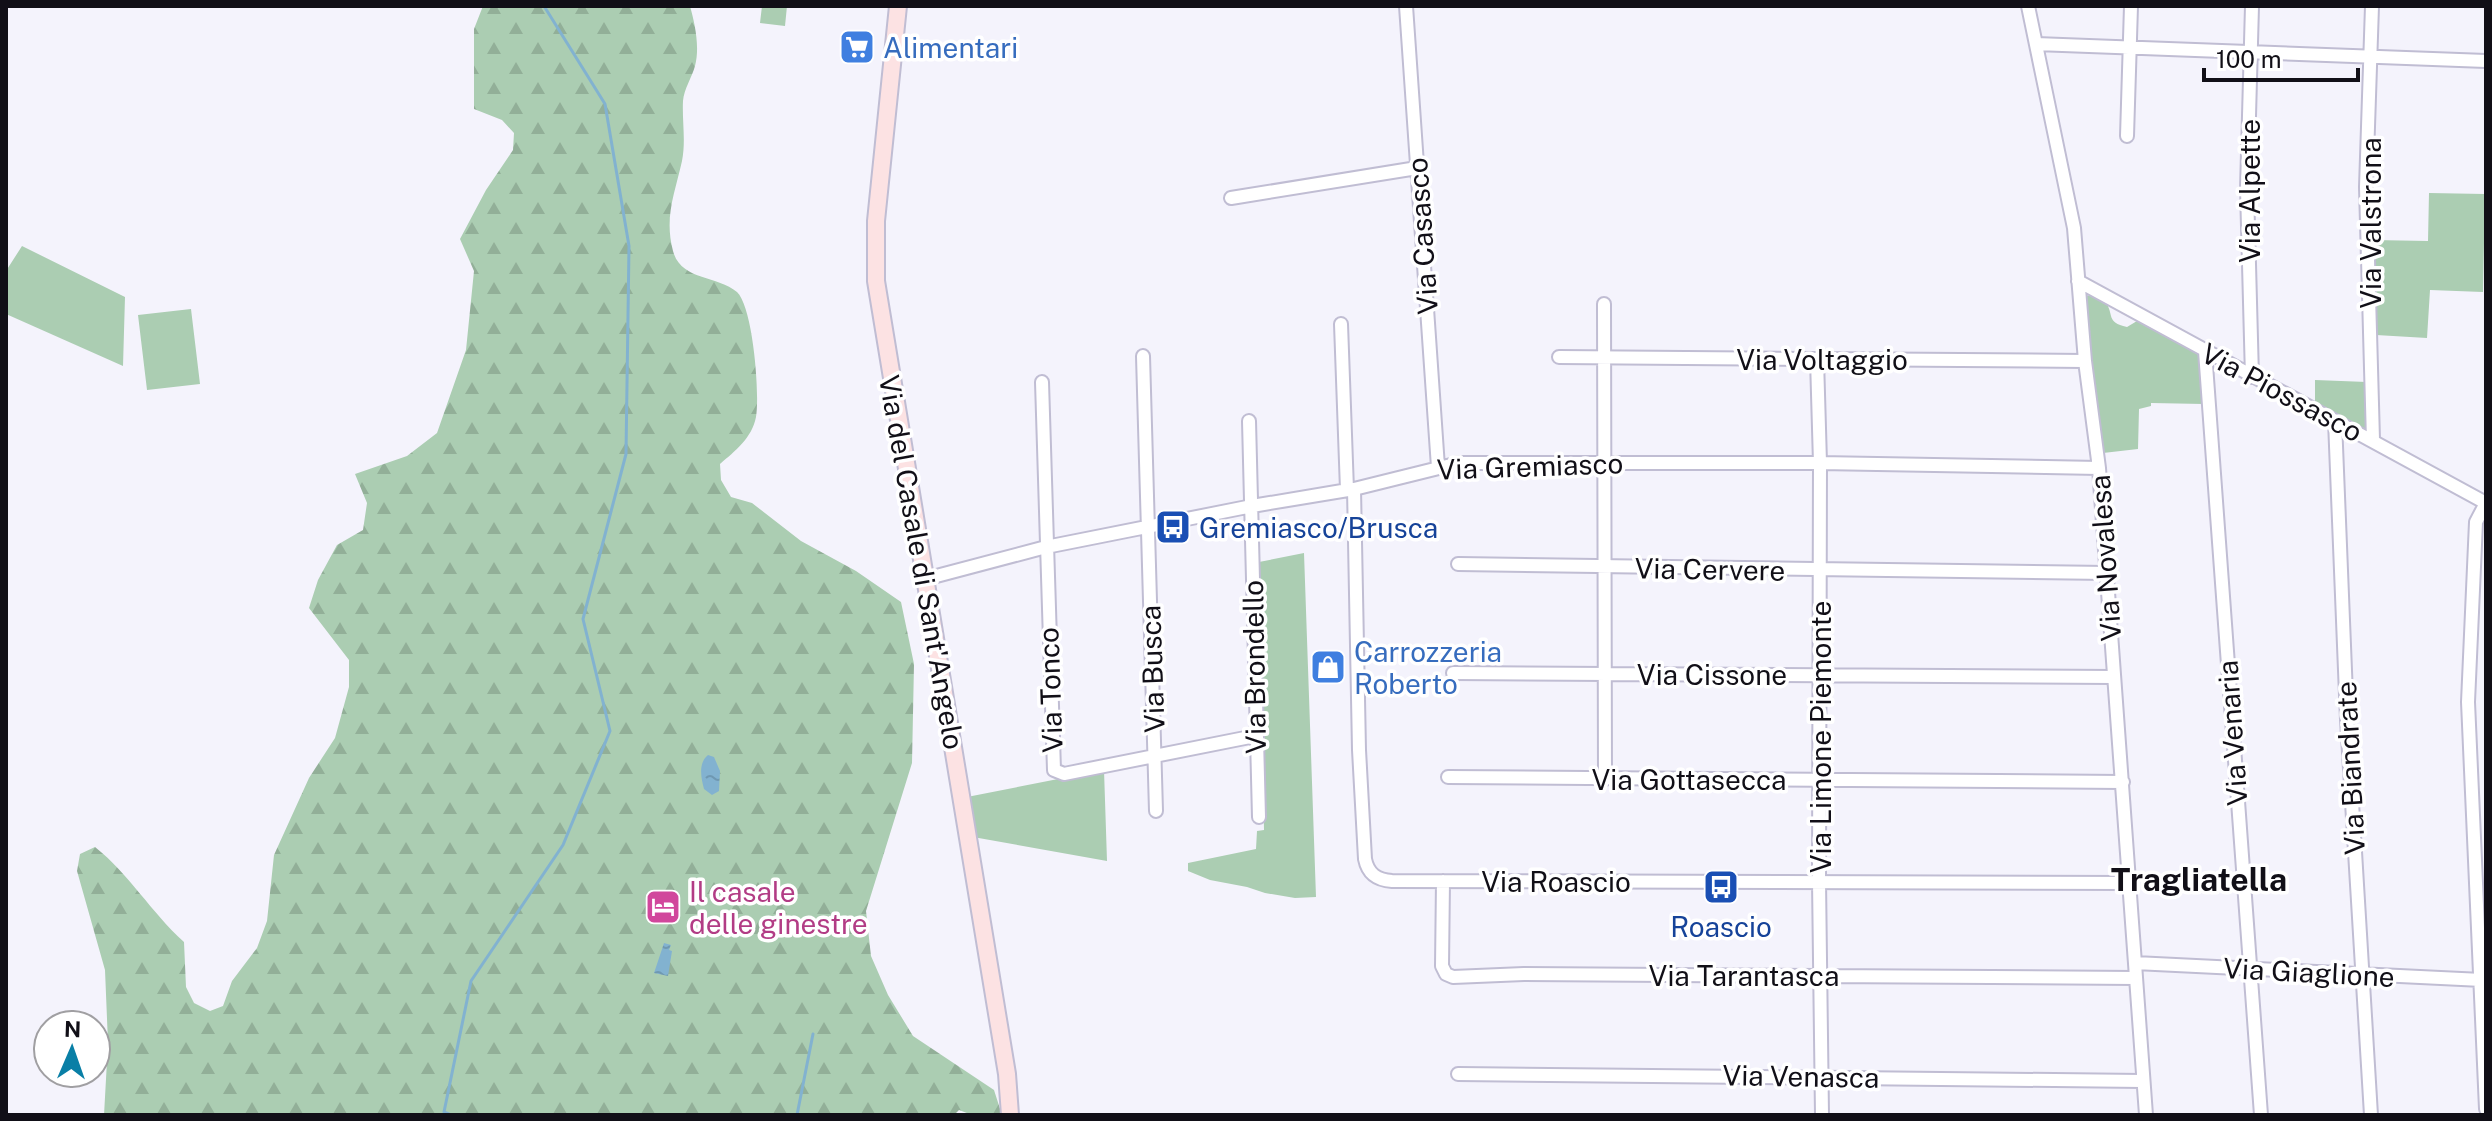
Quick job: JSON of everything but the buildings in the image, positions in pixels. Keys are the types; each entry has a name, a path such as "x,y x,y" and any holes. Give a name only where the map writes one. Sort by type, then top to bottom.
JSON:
{"main road":[{"name":"Via del Casale di Sant'Angelo","path":"898,6 878,188 875,266 886,354 1007,1074 1010,1115"}],"street":[{"name":"Via Casasco","path":"1406,6 1438,467"},
{"name":"Via Novalesa","path":"2028,6 2070,197 2085,361 2099,468 2146,1115"},
{"path":"2127,136 2131,6"},
{"name":"Via Alpette","path":"2252,6 2247,189 2252,377"},
{"name":"Via Valstrona","path":"2372,6 2366,187 2373,440"},
{"path":"2036,44 2486,61"},
{"path":"1231,198 1417,168"},
{"name":"Via Piossasco","path":"2078,281 2486,503"},
{"path":"1604,304 1605,779"},
{"name":"Via Roascio","path":"1341,324 1359,762 1366,863 1372,874 1383,880 1443,881 2129,883"},
{"name":"Via Venaria","path":"2205,351 2261,1115"},
{"name":"Via Busca","path":"1143,356 1156,811"},
{"name":"Via Voltaggio","path":"1559,357 2085,361"},
{"name":"Via Limone Piemonte","path":"1817,359 1821,570 1819,881 1822,1115"},
{"path":"1042,382 1046,547"},
{"name":"Via Brondello","path":"1249,421 1259,817"},
{"name":"Via Biandrate","path":"2335,421 2347,720 2371,1115"},
{"name":"Via Gremiasco","path":"925,579 1046,547 1350,489 1463,463 1820,463 2099,468"},
{"path":"2486,503 2476,522 2468,702 2486,1109"},
{"name":"Via Tonco","path":"1046,547 1054,770 1064,774 1255,736"},
{"name":"Via Cervere","path":"1458,564 2107,573"},
{"name":"Via Cissone","path":"1453,673 2114,677"},
{"name":"Via Gottasecca","path":"1448,777 2123,782"},
{"name":"Via Tarantasca","path":"1443,881 1442,966 1451,977 1524,974 2136,978"},
{"name":"Via Giaglione","path":"2135,963 2482,980"},
{"name":"Via Venasca","path":"1458,1074 2143,1081"}],"green space":[{"path":"483,6 690,6 697,51 683,101 683,154 670,227 673,251 677,261 691,273 737,292 747,315 756,371 754,425 742,444 720,464 721,480 731,497 752,503 801,541 856,571 901,602 914,664 912,763 866,911 871,956 888,995 913,1036 994,1090 1002,1115 972,1115 959,1110 954,1115 104,1115 105,1089 112,1089 112,1009 107,1009 105,970 77,871 80,854 95,847 119,869 184,942 186,987 194,1003 210,1011 223,1006 232,981 257,948 267,921 274,855 309,778 335,738 349,687 349,660 309,608 318,580 337,545 363,530 367,503 355,474 407,456 437,433 466,350 474,271 460,239 486,190 513,150 514,133 502,120 474,109 474,29"},
{"path":"762,6 787,6 785,26 760,23"},
{"path":"2429,193 2485,194 2483,292 2430,290 2427,338 2376,335 2373,240 2428,241"},
{"path":"22,246 125,297 123,366 6,314 6,271"},
{"path":"2094,295 2105,301 2116,323 2127,327 2137,321 2144,323 2199,354 2204,404 2151,403 2151,406 2139,409 2138,449 2103,453 2084,309 2085,296"},
{"path":"191,309 200,384 147,390 138,315"},
{"path":"2315,380 2367,382 2367,427 2363,429 2315,404"},
{"path":"1304,553 1316,897 1295,898 1210,880 1188,871 1188,863 1256,849 1257,831 1264,830 1259,562"},
{"path":"1104,770 1107,861 973,837 967,797"}],"water":[{"path":"708,755 714,757 720,771 719,791 712,795 704,789 701,776 703,762"},
{"path":"664,943 671,945 669,950 672,951 668,976 654,973"}],"waterway":[{"path":"451,1115 444,1112 471,981 563,845 610,731 583,619 626,454 629,246 605,104 544,6"},
{"path":"797,1115 813,1034"}],"place":[{"name":"Alimentari","path":"857,47"},
{"name":"Gremiasco/Brusca","path":"1173,527"},
{"name":"Carrozzeria Roberto","path":"1328,667"},
{"name":"Roascio","path":"1721,887"},
{"name":"Il casale delle ginestre","path":"663,907"}],"district":[{"name":"Tragliatella","path":"2199,879"}]}
